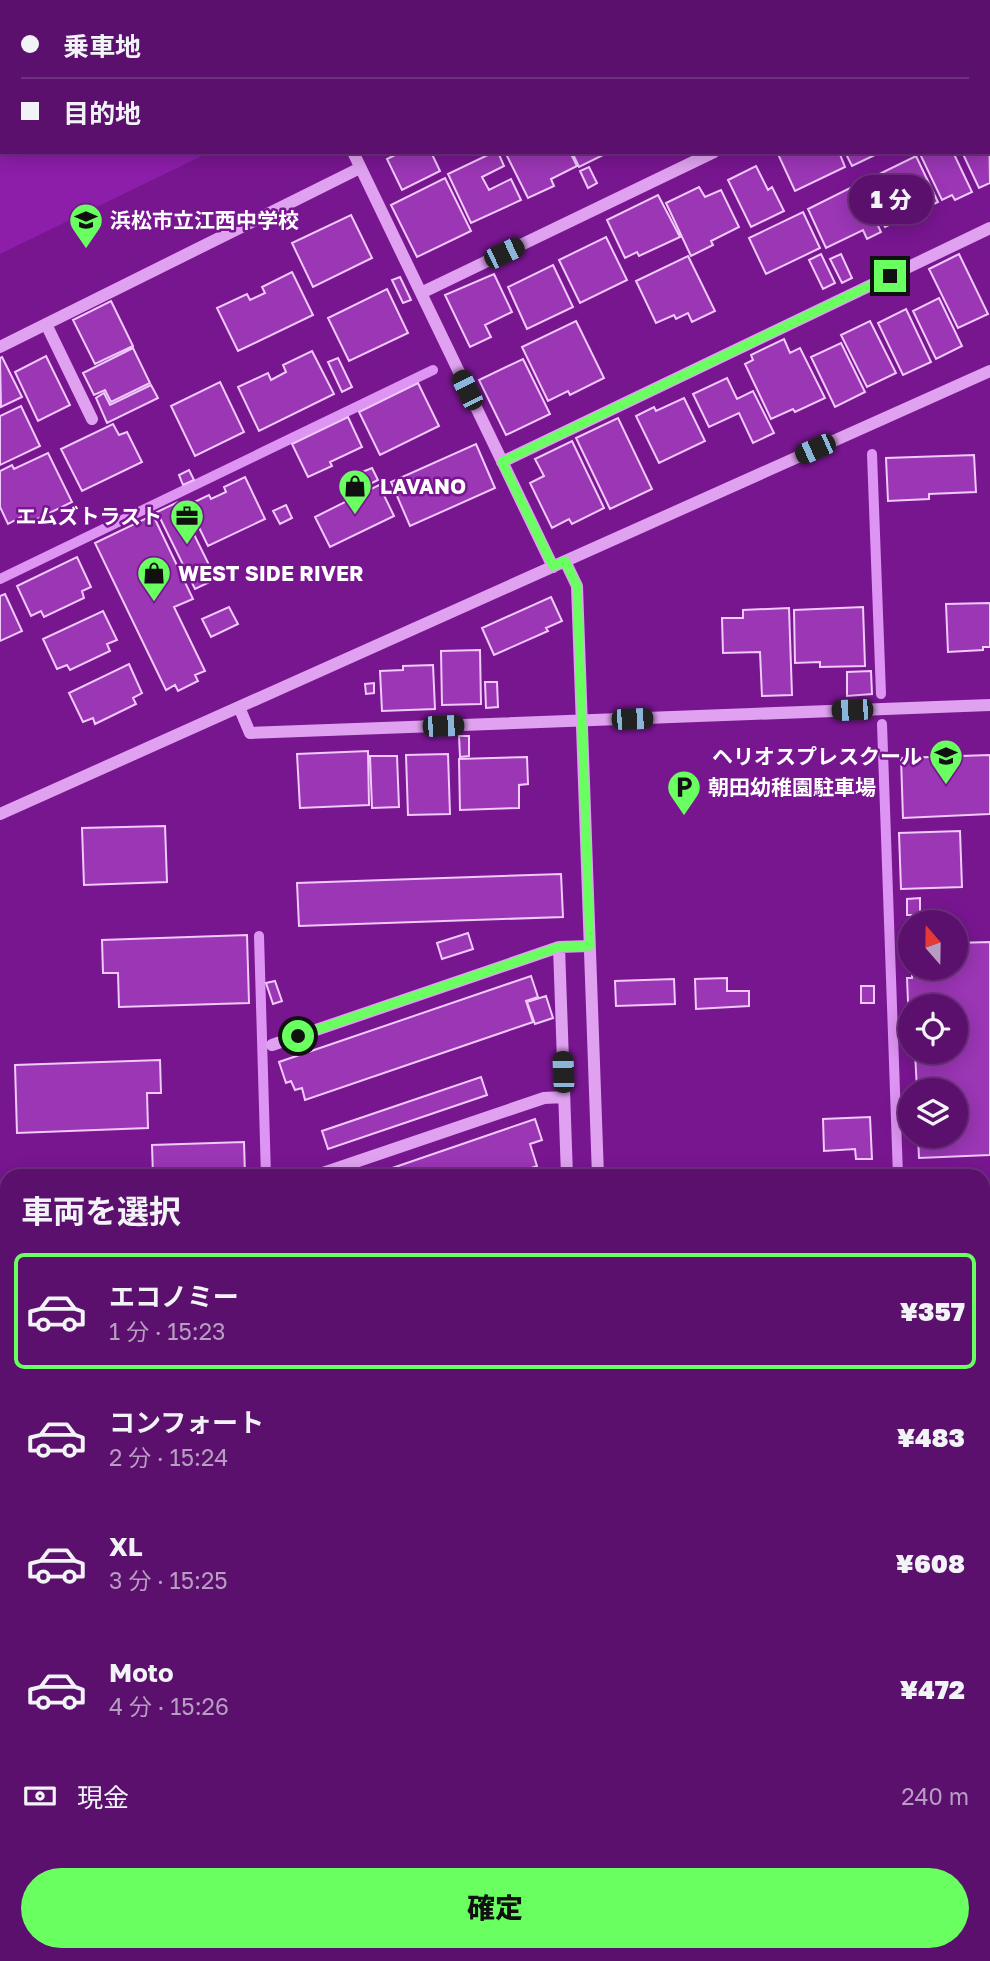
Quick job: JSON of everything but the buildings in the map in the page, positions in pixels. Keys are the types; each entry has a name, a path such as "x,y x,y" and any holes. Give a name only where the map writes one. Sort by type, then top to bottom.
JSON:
{"street":[{"path":"353,154 502,462 559,564 577,586 598,1169"},
{"path":"421,293 710,154"},
{"path":"0,347 360,168"},
{"path":"502,462 990,228"},
{"path":"46,324 92,419"},
{"path":"0,814 990,370"},
{"path":"239,707 250,733 990,705"},
{"path":"272,1045 559,947 590,946"},
{"path":"559,947 567,1169"},
{"path":"335,1169 544,1098 564,1097"}],"shaded area":[{"path":"0,154 206,154 0,254"}],"waterway":[{"path":"0,579 433,370"},
{"path":"872,454 881,694"},
{"path":"882,724 898,1169"},
{"path":"259,936 266,1169"}],"place":[{"name":"浜松市立江西中学校","path":"86,250"},
{"name":"LAVANO","path":"355,516"},
{"name":"エムズトラスト","path":"187,546"},
{"name":"WEST SIDE RIVER","path":"154,603"},
{"name":"ヘリオスプレスクール","path":"946,786"},
{"name":"朝田幼稚園駐車場","path":"684,817"}],"route":[{"path":"298,1036 559,947 590,946 577,586 565,561 553,566 502,462 890,276"}]}
